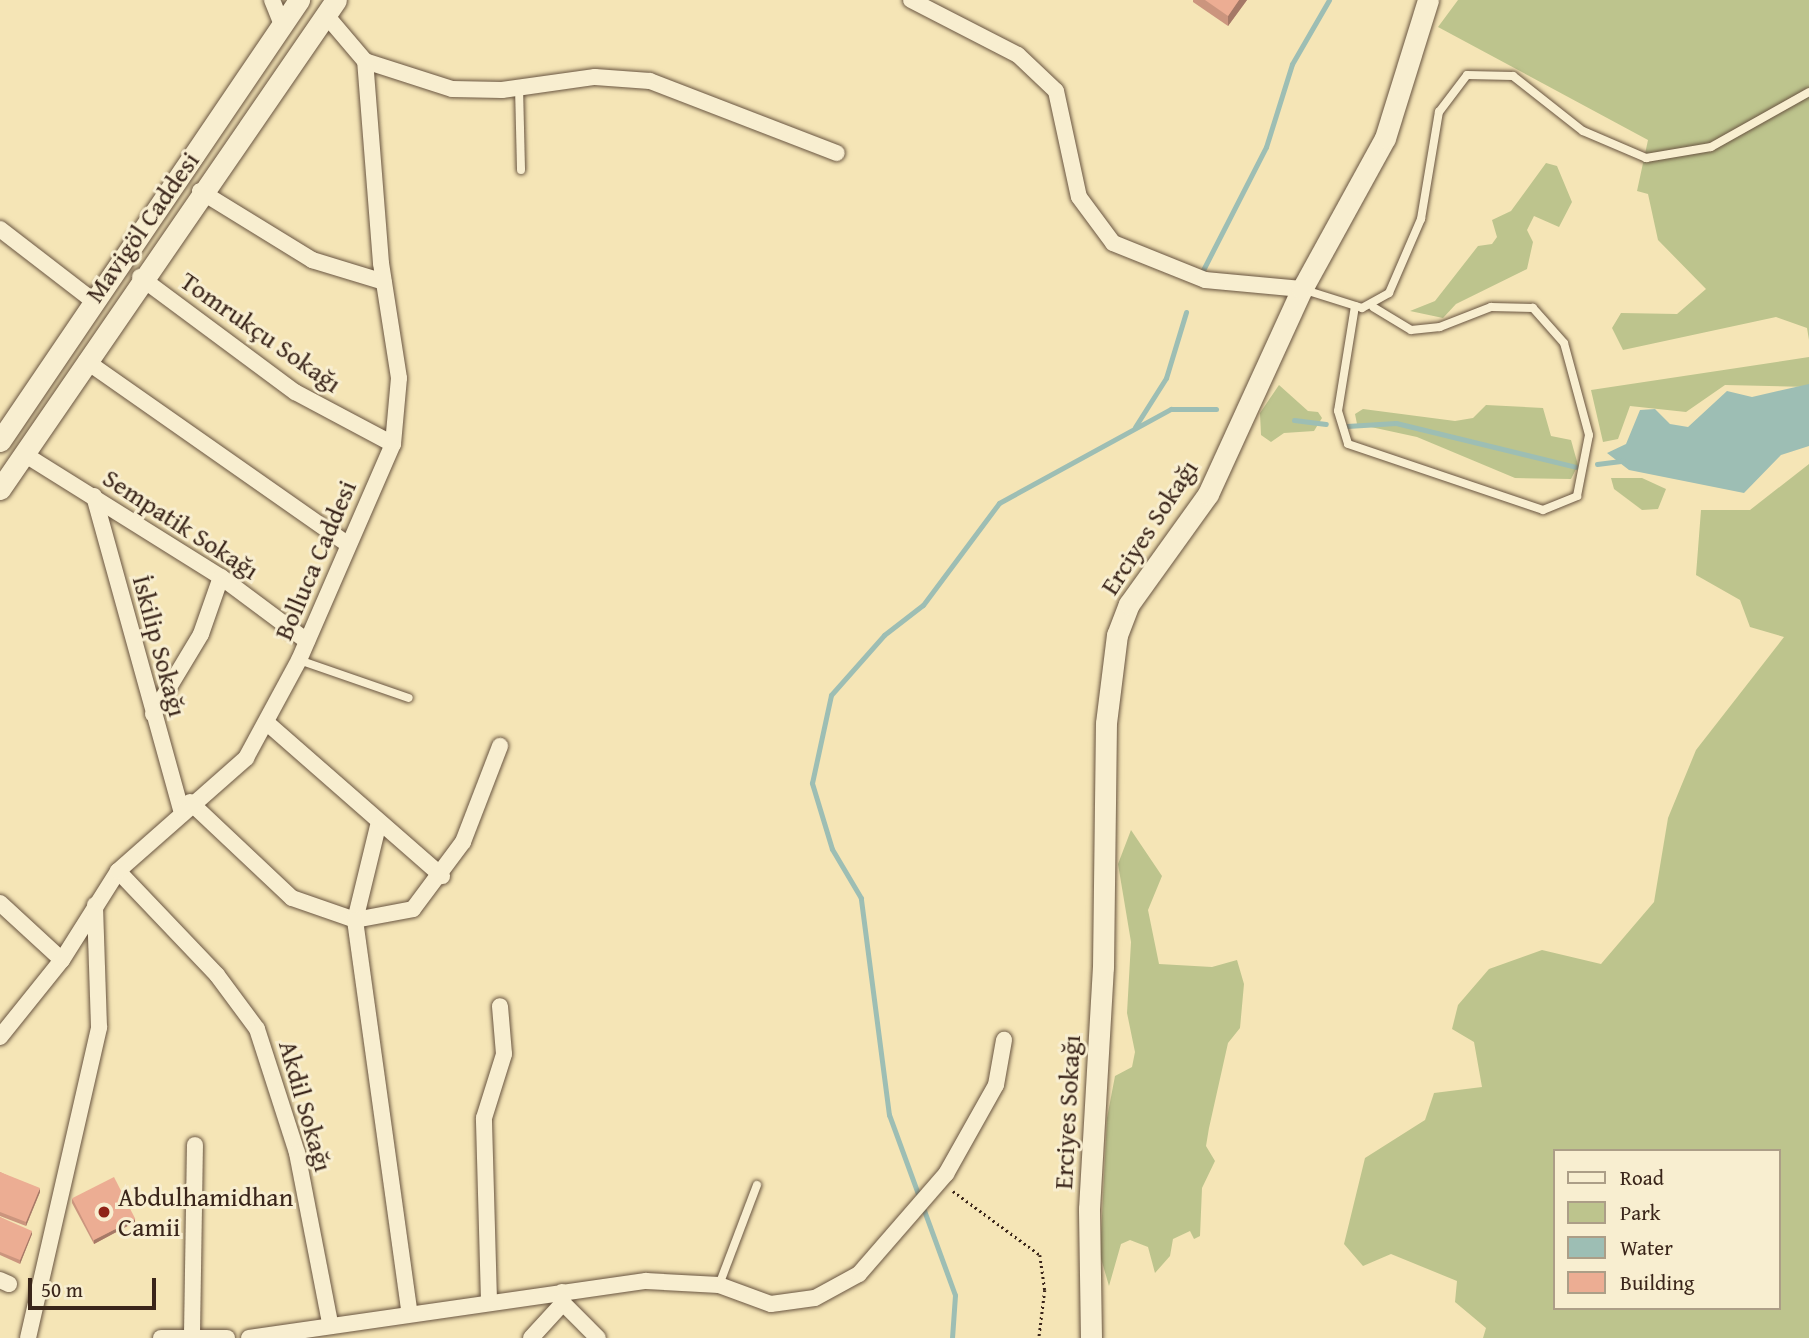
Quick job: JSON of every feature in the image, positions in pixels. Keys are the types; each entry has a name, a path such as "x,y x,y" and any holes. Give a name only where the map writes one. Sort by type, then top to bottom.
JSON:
{"street":[{"path":"272,0 281,22"},
{"name":"Mavigöl Caddesi","path":"0,441 91,299 281,22 299,0"},
{"path":"911,0 1018,55 1056,91 1079,197 1112,243 1206,280 1302,289"},
{"name":"Erciyes Sokağı","path":"1091,1338 1089,1209 1103,967 1106,723 1115,646 1129,604 1208,494 1302,289 1385,138 1428,0"},
{"path":"330,7 365,61 452,89 519,87 595,77 650,81 837,153"},
{"name":"Mavigöl Caddesi","path":"0,488 139,277 330,7"},
{"name":"Bolluca Caddesi","path":"0,1037 62,960 118,871 186,805 246,758 299,660 347,544 393,444 399,378 384,282 365,61"},
{"path":"200,191 312,260 384,282"},
{"path":"0,229 91,299"},
{"name":"Tomrukçu Sokağı","path":"139,277 295,392 393,444"},
{"path":"86,361 347,544"},
{"name":"Sempatik Sokağı","path":"24,454 221,577 307,641"},
{"name":"İskilip Sokağı","path":"94,496 153,714 186,805"},
{"path":"153,714 201,634 221,577"},
{"path":"266,723 378,826 442,876"},
{"path":"186,805 292,898 355,919 413,909 442,876 496,769 500,746"},
{"path":"378,826 355,919 410,1311"},
{"name":"Akdil Sokağı","path":"118,871 217,975 272,1062 330,1322"},
{"path":"0,903 62,960"},
{"path":"28,1338 99,1027 95,905"},
{"path":"489,1301 484,1118 504,1054 500,1006"},
{"path":"249,1338 330,1322 410,1311 489,1301 563,1297 646,1280 719,1285 771,1304 815,1298 859,1274 930,1195 996,1085 1004,1040"},
{"path":"192,1334 195,1145"},
{"path":"531,1338 563,1297"},
{"path":"563,1297 598,1338"},
{"path":"161,1338 192,1334 228,1338"}],"lane":[{"path":"1373,307 1390,293 1421,219 1439,112 1467,75 1513,76 1583,131 1646,158 1711,147 1809,93"},
{"path":"519,87 521,170"},
{"path":"1302,289 1355,306 1373,307 1410,330 1440,327 1491,307 1533,308 1564,343 1590,435 1577,496 1543,510 1348,444 1338,411 1355,306"},
{"path":"299,660 409,698"},
{"path":"719,1285 757,1185"}],"path":[{"path":"930,1195 962,1194 1040,1255 1045,1290 1039,1338"}],"green space":[{"path":"1458,0 1809,0 1809,340 1807,328 1776,317 1623,350 1612,328 1621,313 1677,314 1706,289 1658,240 1648,194 1637,191 1648,140 1438,27"},
{"path":"1546,163 1557,166 1572,202 1559,227 1534,216 1527,230 1533,242 1527,269 1456,304 1443,318 1410,311 1435,301 1478,246 1492,244 1497,237 1492,220 1511,211"},
{"path":"1809,357 1809,387 1725,385 1686,412 1630,406 1618,439 1603,442 1591,390"},
{"path":"1279,385 1308,411 1318,412 1322,418 1314,431 1284,433 1271,442 1261,435 1260,413"},
{"path":"1486,405 1543,408 1551,436 1571,440 1578,465 1571,479 1515,478 1417,437 1357,424 1355,414 1363,409 1455,421 1473,418"},
{"path":"1809,464 1809,1338 1483,1338 1486,1328 1455,1302 1457,1281 1391,1254 1363,1266 1344,1244 1365,1158 1425,1120 1434,1093 1482,1087 1474,1042 1452,1029 1458,1005 1489,969 1542,950 1601,964 1654,902 1668,818 1696,750 1784,637 1750,627 1740,600 1696,575 1701,510 1750,510"},
{"path":"1611,478 1642,478 1666,489 1658,509 1642,510 1614,489"},
{"path":"1131,830 1162,876 1148,910 1159,964 1212,967 1237,960 1244,984 1240,1028 1228,1043 1209,1128 1206,1146 1215,1161 1202,1188 1200,1236 1194,1239 1190,1231 1173,1239 1170,1256 1155,1273 1148,1247 1130,1240 1121,1244 1109,1286 1100,1255 1107,1118 1115,1076 1132,1067 1135,1052 1127,1013 1131,942 1118,864"}],"water":[{"path":"1809,384 1809,446 1781,455 1744,493 1629,470 1607,453 1626,444 1640,410 1655,409 1670,424 1688,427 1727,391 1752,397"}],"building":[{"path":"1205,0 1239,0 1228,16"},
{"path":"0,1172 40,1188 26,1222 0,1212"},
{"name":"Abdulhamidhan Camii","path":"114,1177 135,1219 93,1240 72,1198"},
{"path":"0,1217 32,1231 20,1260 0,1252"}],"waterway":[{"path":"1202,272 1266,147 1292,64 1329,0"},
{"path":"1135,427 1166,378 1186,312"},
{"path":"952,1338 955,1295 889,1115 861,898 832,849 812,783 831,695 884,635 923,605 999,503 1171,409 1216,409"},
{"path":"1294,420 1326,424"},
{"path":"1347,426 1396,423 1576,467"},
{"path":"1597,464 1623,461"}],"place":[{"name":"Abdulhamidhan Camii","path":"104,1212"}]}
